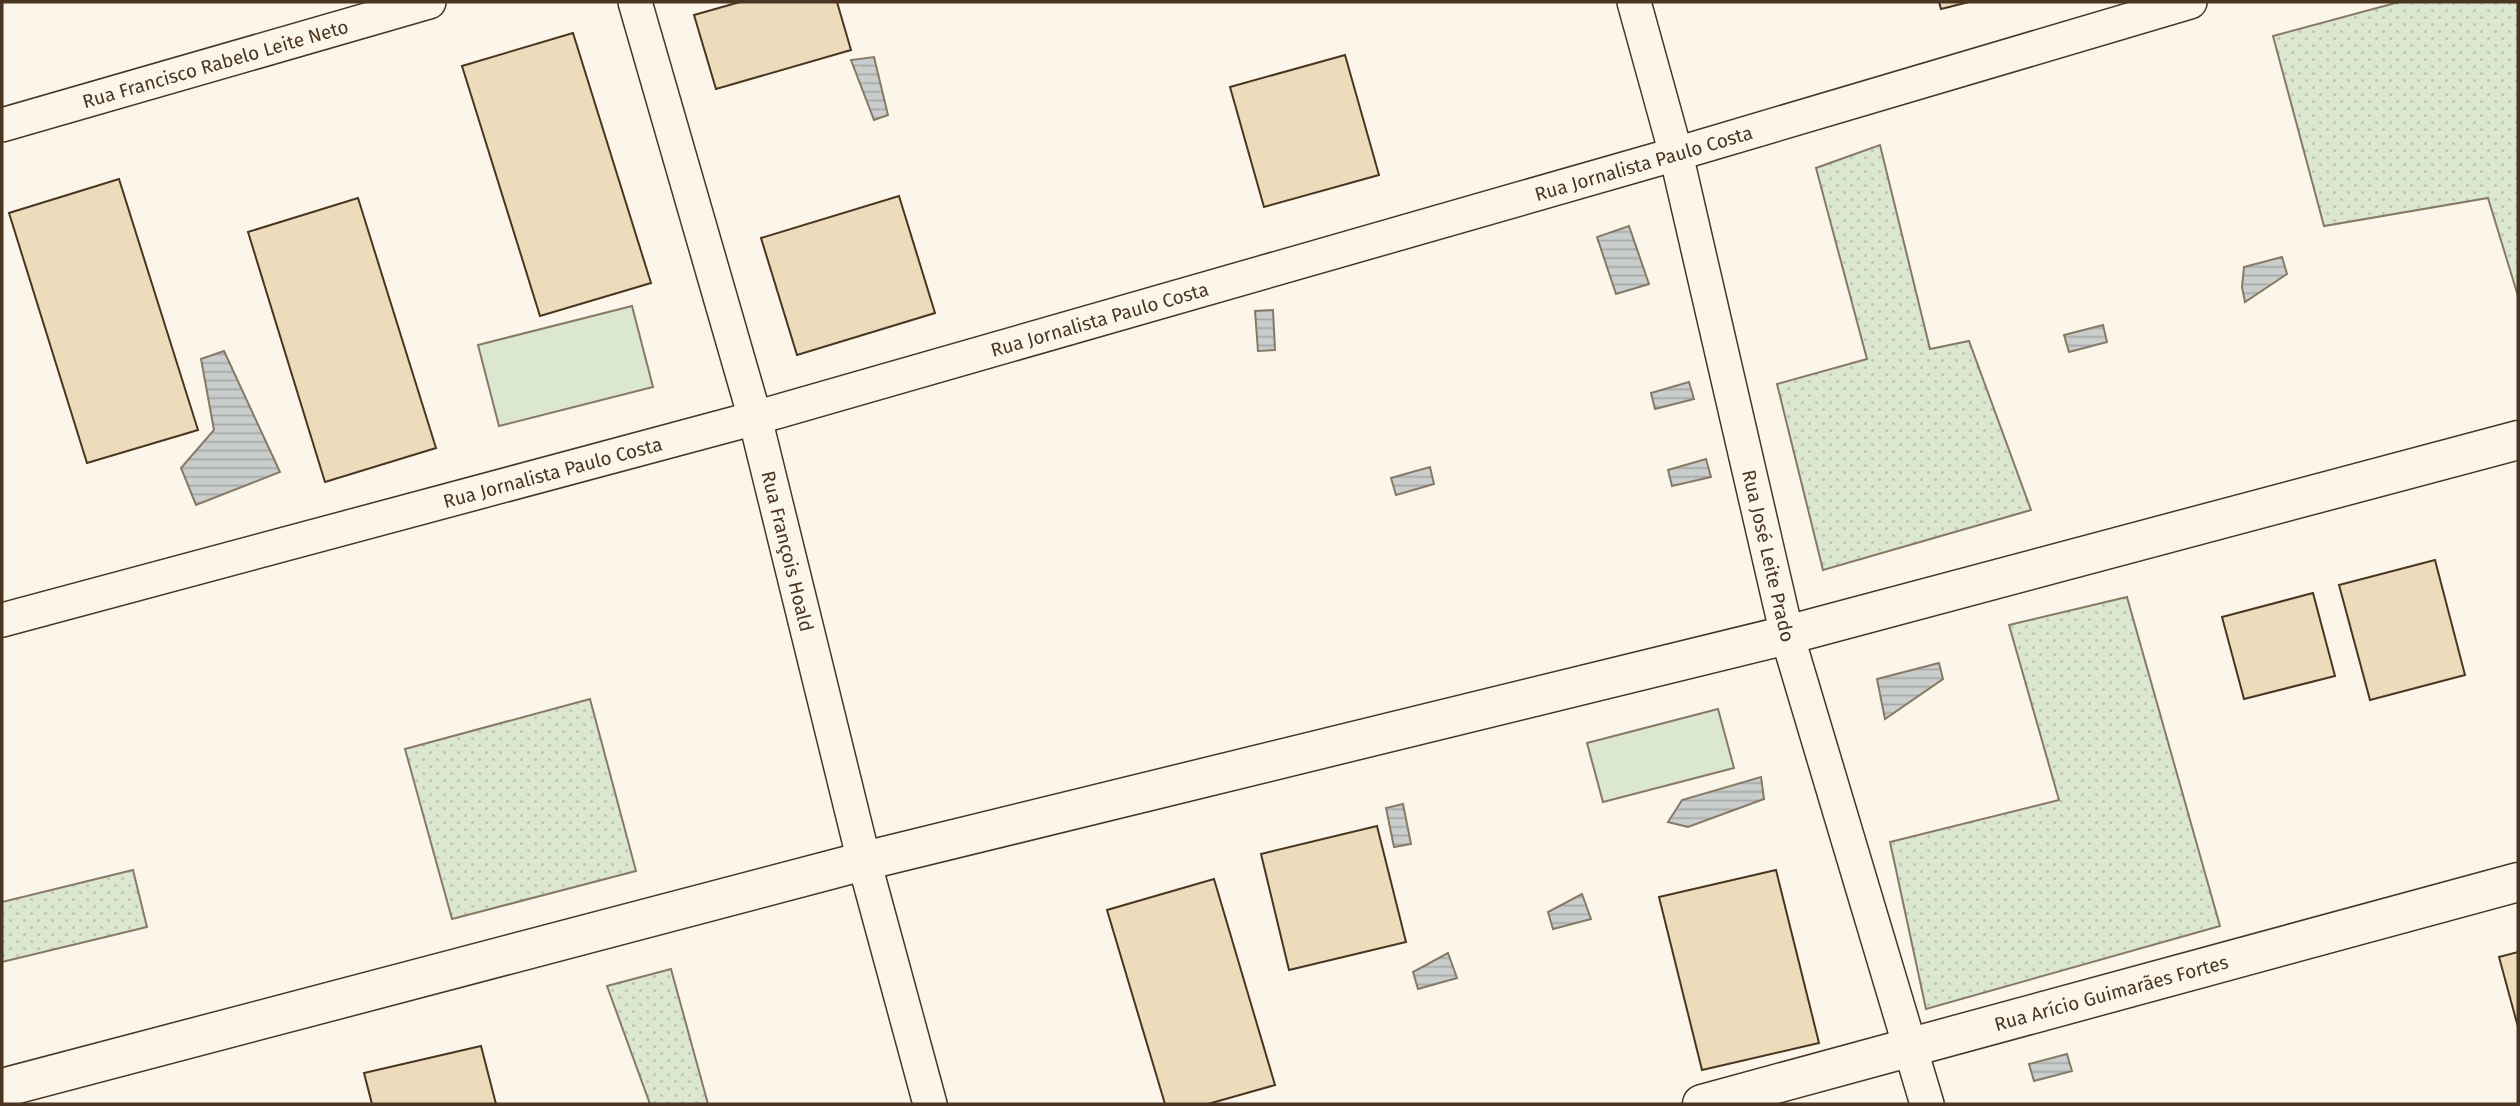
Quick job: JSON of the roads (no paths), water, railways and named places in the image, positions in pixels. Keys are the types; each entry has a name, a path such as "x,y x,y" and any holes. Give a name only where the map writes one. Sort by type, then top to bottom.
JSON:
{"street":[{"name":"Rua Francisco Rabelo Leite Neto","path":"2,125 429,2"},
{"name":"Rua François Hoald","path":"635,2 755,418 864,861 930,1104"},
{"name":"Rua José Leite Prado","path":"1634,2 1676,155 1787,635 1927,1104"},
{"name":"Rua Jornalista Paulo Costa","path":"2,620 755,418 1676,155 2190,2"},
{"path":"2,1088 864,861 1787,635 2518,440"},
{"name":"Rua Arício Guimarães Fortes","path":"1702,1104 2518,882"}]}
